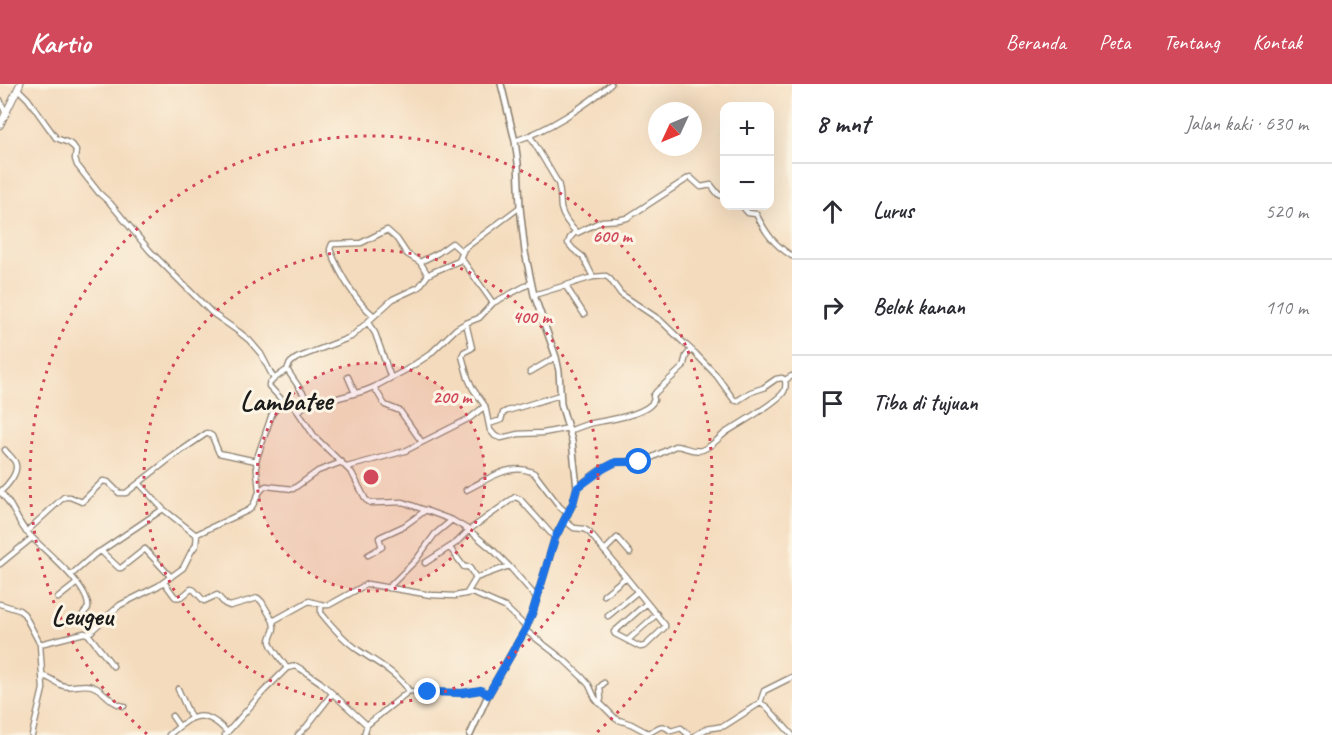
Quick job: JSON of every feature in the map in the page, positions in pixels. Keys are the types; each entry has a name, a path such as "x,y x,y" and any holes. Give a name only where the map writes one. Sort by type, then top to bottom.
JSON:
{"main road":[{"path":"0,125 19,86"}],"street":[{"path":"470,735 488,695 526,628 555,538 575,499 577,488 569,429 561,404 556,357 534,295 525,252 515,141 501,84"},
{"path":"515,141 530,136 598,95 611,84"},
{"path":"19,86 56,138 74,147 77,165 99,193 111,203 150,251 212,313 249,340 261,354 274,379"},
{"path":"0,100 6,114"},
{"path":"530,136 558,183 561,191 561,210 575,232"},
{"path":"593,278 583,257 568,243 575,232 578,233 602,221 627,218 690,177 699,186 711,185 720,195"},
{"path":"309,402 287,371 290,362 351,337 393,299 419,287 428,275 453,264 461,258 462,252 520,207"},
{"path":"745,210 756,214 772,241 792,256"},
{"path":"374,316 352,293 330,249 331,245 366,241 387,230 407,254 420,262 428,275"},
{"path":"420,262 452,243 462,252"},
{"path":"461,258 493,303"},
{"path":"534,295 593,278 608,277 621,294 660,320 717,375 736,401 776,379 785,380 792,376"},
{"path":"298,412 309,402 338,398 374,387 391,378 429,355 456,329 479,318 493,303 531,283"},
{"path":"566,285 584,314"},
{"path":"368,323 375,333 391,378"},
{"path":"466,323 472,348 464,352 462,356 473,390 485,406 492,434 497,438 569,429 636,413 652,405 653,396 683,367 686,356 691,350"},
{"path":"530,372 556,357"},
{"path":"287,371 274,379 269,386 284,401 290,403 315,437 347,467 366,500 371,503 400,502 452,520 469,530 494,551 537,598"},
{"path":"348,377 355,393"},
{"path":"577,488 616,462 639,462 675,446 693,451 708,447 777,398 784,390 785,380"},
{"path":"374,387 385,405 399,410 422,441"},
{"path":"489,424 502,419 503,413 507,411 560,395"},
{"path":"196,535 249,510 255,504 259,491 256,461 272,414 284,401"},
{"path":"347,467 398,453 470,417 485,406"},
{"path":"26,532 63,496 82,502 103,481 108,482 119,493 126,493 207,433 212,436 219,453 256,461"},
{"path":"5,450 16,465 10,483 0,492 6,497 26,532 77,583 88,603 83,616 90,632 113,666"},
{"path":"259,491 266,486 293,489 318,471 342,462"},
{"path":"466,490 507,470 517,469 534,473 574,528 589,532 665,625 645,646 640,647 614,632 647,603"},
{"path":"138,483 163,509 196,535"},
{"path":"425,563 450,548 469,530 516,497 555,538"},
{"path":"70,575 95,554 163,509"},
{"path":"368,555 381,548 380,537 404,526 426,510"},
{"path":"388,588 416,560 435,534 452,520"},
{"path":"40,644 90,632 120,605 164,582 186,565 196,545 196,535"},
{"path":"0,564 32,538"},
{"path":"604,551 617,538 630,553"},
{"path":"450,548 464,567 469,567 476,578"},
{"path":"101,551 119,568 122,568 145,549 171,577"},
{"path":"467,593 476,578 509,566"},
{"path":"604,595 626,577"},
{"path":"164,582 178,598 191,589 204,602 217,595 230,606 258,598 273,621 274,631 270,640 271,645 287,668"},
{"path":"58,598 77,583"},
{"path":"273,621 309,601 326,605 336,602 365,584 431,596 475,594 505,607 582,677 599,703 600,687 604,683"},
{"path":"608,616 638,592"},
{"path":"0,603 24,614 40,644 43,689 32,735"},
{"path":"321,604 321,613 332,627 356,649 403,682 409,691"},
{"path":"628,640 657,614"},
{"path":"169,735 191,718 201,717 211,718 226,734 287,668 298,667 320,682 366,725"},
{"path":"42,676 65,686 90,685 118,705 124,706"},
{"path":"696,735 706,729 724,726 760,703 764,691 792,677"},
{"path":"178,689 191,718"},
{"path":"364,735 366,725 409,691 462,693 481,690 488,695"},
{"path":"298,735 332,694"},
{"path":"760,703 767,707 792,735"},
{"path":"601,704 616,719 648,733 666,726 672,731 681,728 689,735"},
{"path":"172,716 179,726"}],"district":[{"name":"Lambatee","path":"286,400"},
{"name":"Leugeu","path":"82,615"}],"route":[{"path":"428,692 466,693 483,690 488,695 525,630 555,538 575,499 577,488 616,462 639,462"}]}
